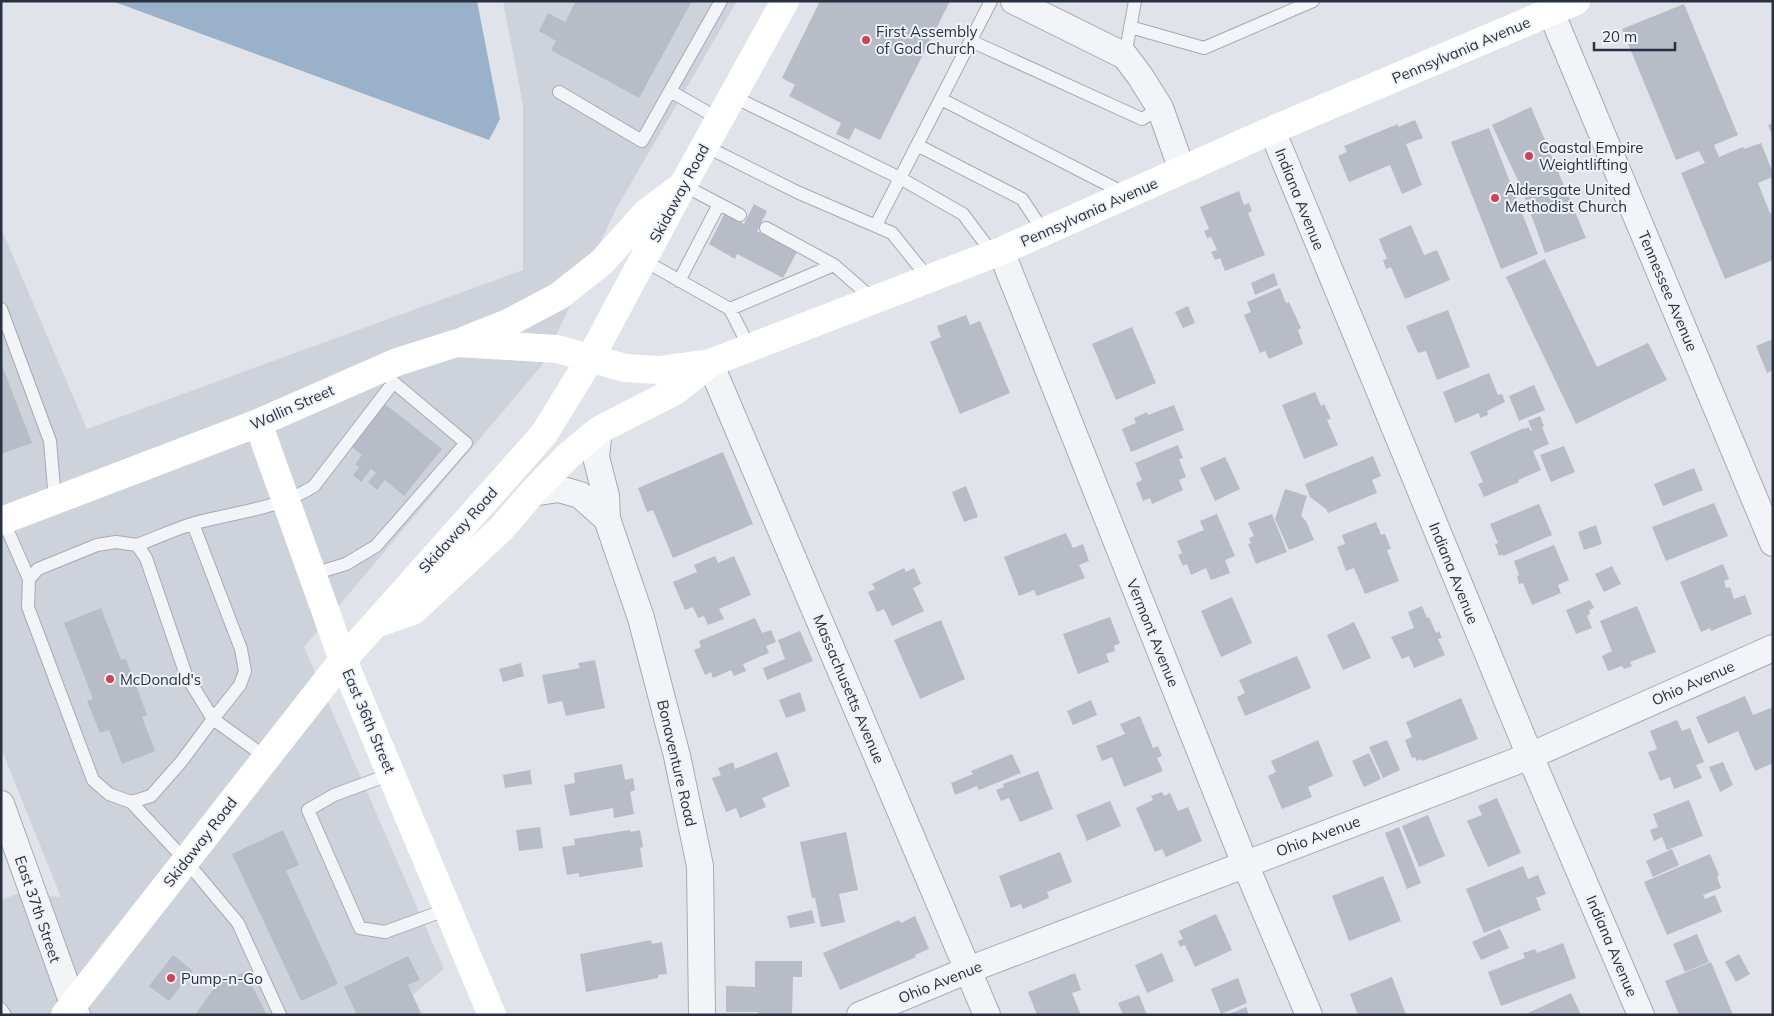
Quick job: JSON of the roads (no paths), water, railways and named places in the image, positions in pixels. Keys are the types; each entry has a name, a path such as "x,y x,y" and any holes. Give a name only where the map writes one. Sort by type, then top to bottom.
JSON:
{"main road":[{"name":"Skidaway Road","path":"71,1011 343,660 544,434 590,359 683,185 785,1"},
{"name":"Pennsylvania Avenue","path":"590,359 625,368 659,370 710,363 997,252 1272,130 1563,6"},
{"path":"457,343 508,322 559,296 602,262 646,212 683,185"},
{"name":"Wallin Street","path":"2,521 386,376 457,343 557,349 590,359"},
{"path":"375,624 413,612 501,529 569,454 599,430 675,392 710,363"},
{"name":"East 36th Street","path":"258,423 343,660 492,1015"}],"street":[{"path":"1014,1 1125,56 1160,108 1182,170"},
{"name":"Tennessee Avenue","path":"1563,6 1773,543"},
{"name":"Indiana Avenue","path":"1272,130 1530,756 1641,1015"},
{"name":"Vermont Avenue","path":"997,252 1245,864 1309,1015"},
{"name":"Massachusetts Avenue","path":"710,363 987,1015"},
{"name":"Bonaventure Road","path":"599,430 596,457 606,496 607,519 641,618 677,756 700,866 702,1015"},
{"name":"Bonaventure Road","path":"532,493 559,489 580,495 607,519"},
{"name":"Ohio Avenue","path":"860,1015 968,970 1530,756 1773,648"},
{"name":"East 37th Street","path":"1,804 71,1011"}],"lane":[{"path":"559,92 642,141 721,1"},
{"path":"876,225 991,1"},
{"path":"1125,56 1135,1"},
{"path":"1130,27 1204,48 1313,1"},
{"path":"971,41 1142,119 1160,108"},
{"path":"670,91 719,119"},
{"path":"732,96 900,178 963,214 997,252"},
{"path":"941,99 1127,194"},
{"path":"705,146 797,192 892,233 929,279"},
{"path":"917,146 1022,199 1044,232"},
{"path":"683,185 740,215"},
{"path":"679,280 719,204"},
{"path":"766,228 834,265 874,300"},
{"path":"643,260 730,309 749,347"},
{"path":"730,309 834,265"},
{"path":"1,309 50,441 55,500"},
{"path":"29,579 38,569 97,545 116,542 137,545 194,524 287,501 314,486 386,376 466,443 376,546 346,564 313,574"},
{"path":"2,521 29,579 28,606 93,780 109,794 131,802 186,861 238,923 280,1015"},
{"path":"131,802 151,796 181,762 240,685 245,671 241,649 194,524"},
{"path":"137,545 146,558 186,675 213,719 267,758"},
{"path":"391,774 334,795 308,810 360,928 384,932 448,909"},
{"path":"1,1009 5,1015"}],"water":[{"path":"112,1 477,1 500,119 489,140"}],"place":[{"name":"First Assembly of God Church","path":"866,40"},
{"name":"Coastal Empire Weightlifting","path":"1529,156"},
{"name":"Aldersgate United Methodist Church","path":"1495,198"},
{"name":"McDonald's","path":"110,679"},
{"name":"Pump-n-Go","path":"171,978"}]}
